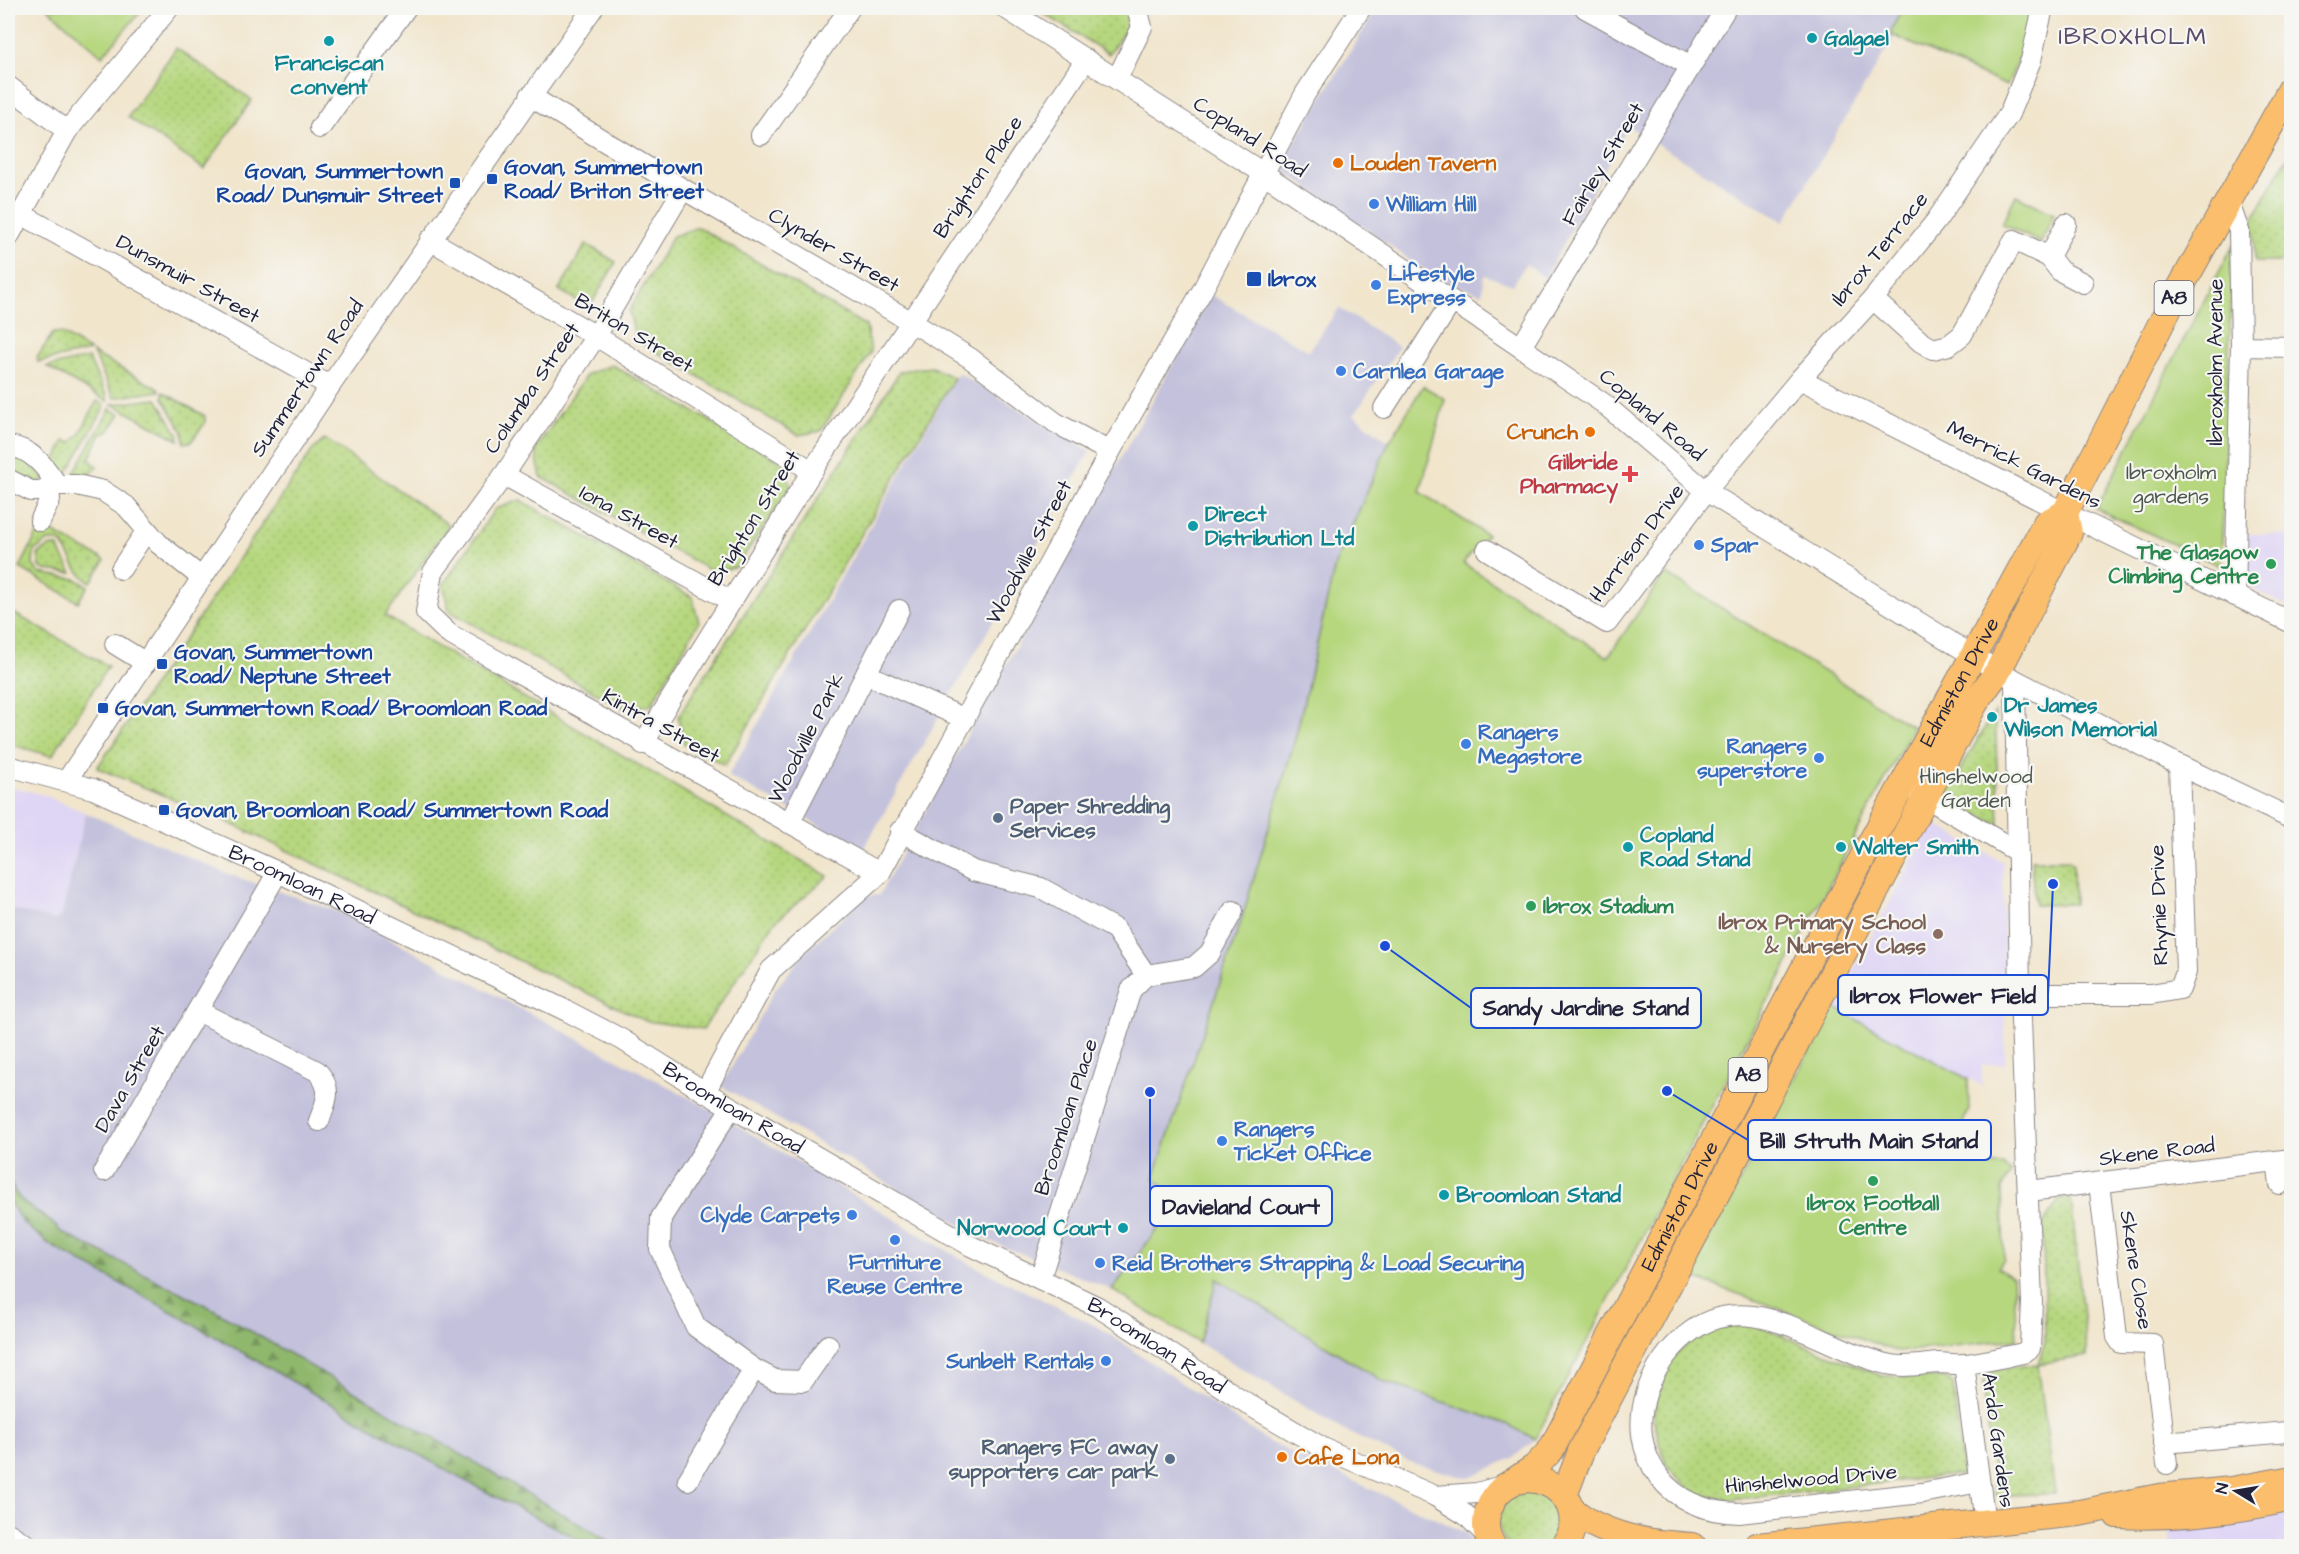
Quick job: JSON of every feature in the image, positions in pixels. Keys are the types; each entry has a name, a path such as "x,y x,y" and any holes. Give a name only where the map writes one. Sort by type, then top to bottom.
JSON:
{"main road":[{"name":"Edmiston Drive","path":"1490,1543 1486,1515 1491,1502 1500,1491 1535,1467 1555,1442 1902,784 2046,523 2065,513 2170,306 2292,87"},
{"name":"Edmiston Drive","path":"1565,1546 1573,1524 1568,1503 1581,1451 1975,703 2006,675 2069,533 2065,513"},
{"path":"1511,1483 1526,1479 1540,1480 1554,1486 1568,1503 1598,1528 1644,1541 1693,1546"},
{"path":"1758,1546 2079,1514 2159,1497 2231,1490 2292,1479"},
{"path":"2079,1514 2160,1518 2207,1513 2292,1498"},
{"path":"1585,1546 1644,1541"}],"street":[{"path":"8,238 67,131 169,8"},
{"path":"320,128 406,8"},
{"name":"Summertown Road","path":"67,780 330,386 593,8"},
{"path":"761,135 850,8"},
{"name":"Copland Road","path":"1005,8 1263,173 1603,402 1706,491 2006,675 2179,765 2292,819"},
{"path":"1116,79 1142,27 1137,8"},
{"name":"Woodville Street","path":"705,1092 771,970 880,873 900,831 965,720 1110,452 1202,291 1305,94 1361,8"},
{"path":"1585,8 1691,66"},
{"name":"Fairley Street","path":"1521,347 1726,8"},
{"name":"Ibrox Terrace","path":"1706,491 1800,379 1873,299 1936,221 2009,114 2031,60 2043,8"},
{"name":"Brighton Place","path":"910,321 1086,59"},
{"path":"8,86 67,131"},
{"name":"Clynder Street","path":"530,96 682,189 910,321 970,358 1056,423 1110,452"},
{"name":"Columba Street","path":"426,612 433,572 504,475 596,336 682,189"},
{"name":"Ibroxholm Avenue","path":"2229,203 2239,231 2241,345 2235,596"},
{"name":"Dunsmuir Street","path":"21,214 330,386"},
{"path":"2049,257 2066,224"},
{"name":"Briton Street","path":"430,240 596,336 812,471"},
{"path":"1873,299 1921,342 1933,349 1949,345 1962,334 2014,240 2049,257 2060,271 2083,283"},
{"path":"1384,408 1452,302"},
{"name":"Brighton Street","path":"643,744 812,471 910,321"},
{"path":"2241,345 2292,347"},
{"name":"Merrick Gardens","path":"1800,379 2065,513 2292,623"},
{"path":"8,446 27,451 39,461 53,487 50,500 40,521"},
{"name":"Iona Street","path":"504,475 731,601"},
{"path":"8,479 31,491 77,485 103,491 126,506 174,558 202,578"},
{"name":"Harrison Drive","path":"1487,550 1607,623 1706,491"},
{"path":"121,569 147,530"},
{"name":"Woodville Park","path":"789,823 899,610"},
{"name":"Kintra Street","path":"426,612 448,634 643,744 880,873"},
{"path":"115,644 146,663"},
{"name":"Woodville Park","path":"866,674 965,720"},
{"name":"Hinshelwood Drive","path":"1979,1482 1922,1493 1738,1513 1717,1511 1693,1505 1665,1485 1649,1461 1640,1428 1644,1402 1662,1359 1689,1332 1705,1322 1725,1315 1758,1315 1892,1365 1964,1364 2023,1353 2030,1348 2032,1302 2029,1191 2016,851 2006,675"},
{"name":"Rhynie Drive","path":"2020,994 2151,994 2180,989 2186,972 2179,765"},
{"name":"Broomloan Road","path":"8,766 67,780 93,789 278,872 621,1039 731,1108 971,1246 1098,1307 1256,1409 1323,1448 1435,1496 1466,1515 1490,1543"},
{"path":"1902,784 2016,851"},
{"path":"900,831 973,871 1041,888 1115,929 1146,975 1194,967 1210,953 1233,911"},
{"name":"Dava Street","path":"104,1171 278,872"},
{"name":"Broomloan Place","path":"1040,1279 1131,990 1146,975"},
{"path":"198,1011 317,1071 326,1081 328,1098 320,1121"},
{"path":"731,1108 661,1218 660,1249 696,1327 754,1369 774,1380 803,1381 828,1345"},
{"path":"2280,1184 2284,1160"},
{"name":"Skene Road","path":"2029,1191 2284,1160"},
{"name":"Skene Close","path":"2099,1183 2117,1337 2121,1342 2153,1344 2166,1464"},
{"name":"Ardo Gardens","path":"1964,1364 1985,1523"},
{"path":"688,1480 754,1369"},
{"path":"2164,1443 2287,1432"},
{"name":"Broomloan Road","path":"1435,1496 1477,1493 1511,1483"},
{"path":"8,1533 29,1546"}],"shaded area":[{"path":"1377,8 1911,8 1784,222 1628,126 1545,278 1526,264 1513,285 1484,275 1482,294 1434,277 1279,167"},
{"path":"1211,295 1309,351 1339,308 1399,347 1354,415 1389,442 1335,565 1296,736 1243,915 1155,1178 1180,1199 1112,1290 982,1238 721,1086 775,989 807,950 866,896 879,895"},
{"path":"958,373 1090,451 863,850 728,776"},
{"path":"2245,534 2291,535 2291,608 2245,585"},
{"path":"8,786 44,795 86,813 62,914 56,920 8,908"},
{"path":"86,813 233,876 337,911 699,1103 968,1263 1100,1328 1269,1442 1466,1533 1474,1546 617,1546 215,1310 61,1232 53,1223 28,1209 16,1196 8,1175 8,908 56,920 62,914"},
{"name":"Ibrox Primary School & Nursery Class","path":"1933,823 2003,862 2005,1064 1982,1065 1982,1086 1833,1007"},
{"path":"8,1200 24,1224 52,1246 169,1310 458,1477 591,1546 8,1546"},
{"path":"1217,1279 1383,1381 1507,1424 1535,1439 1513,1458 1467,1478 1415,1464 1345,1431 1199,1343"},
{"path":"2291,1510 2291,1546 2171,1546 2169,1527"}],"green space":[{"path":"47,8 144,8 102,56"},
{"path":"1035,8 1123,8 1135,16 1109,54"},
{"path":"1902,8 2031,8 2028,37 2007,86 1890,34"},
{"path":"176,48 252,100 204,169 128,117"},
{"path":"2291,151 2291,262 2255,262 2253,219"},
{"path":"2016,195 2054,214 2041,243 2002,224"},
{"path":"698,227 866,326 871,352 821,431 798,435 636,340 629,311 673,236"},
{"path":"586,244 616,262 589,308 559,290"},
{"name":"Ibroxholm gardens","path":"2233,245 2221,566 2096,509"},
{"path":"53,333 61,333 90,351 38,362 37,358"},
{"path":"93,353 159,389 160,391 114,398"},
{"path":"88,358 107,397 107,401 47,367"},
{"path":"612,365 784,463 791,487 737,566 715,573 541,477 535,450 587,374"},
{"path":"932,367 954,378 725,765 684,744 678,717 900,371"},
{"name":"Ibrox Stadium","path":"1423,386 1445,399 1420,492 1487,535 1463,563 1608,657 1665,573 1913,727 1535,1439 1507,1424 1383,1381 1217,1279 1199,1343 1112,1290 1180,1199 1154,1178 1243,915 1296,736 1335,565 1389,442"},
{"path":"163,392 205,416 205,423 191,442 184,443 183,432 163,398"},
{"path":"157,399 178,434 179,440 112,404"},
{"path":"97,401 103,404 104,408 65,477 54,464 65,440 71,443 79,435"},
{"path":"110,409 120,414 108,432 101,434 89,459 97,466 87,479 71,478"},
{"path":"325,439 449,525 385,616 828,876 774,923 703,1029 646,1021 219,818 97,768 312,451"},
{"path":"8,453 25,459 46,479 35,484 8,470"},
{"path":"520,500 692,597 699,622 651,705 623,708 449,611 443,585 495,509"},
{"path":"41,526 105,560 91,582 80,574 59,541 49,541 34,551 33,565 39,573 76,579 88,586 78,602 20,568"},
{"path":"51,546 57,546 72,573 45,570 40,567 38,554"},
{"path":"8,610 108,666 52,756 8,744"},
{"name":"Hinshelwood Garden","path":"1995,711 1999,825 1943,798"},
{"path":"2031,860 2069,860 2073,864 2074,904 2035,905"},
{"name":"Ibrox Football Centre","path":"1833,1007 1968,1079 1969,1110 1952,1143 1956,1157 1972,1165 2003,1165 2011,1173 2002,1188 2004,1260 1998,1268 2013,1277 2017,1339 1898,1352 1689,1276"},
{"path":"8,1175 18,1197 61,1232 215,1310 617,1546 591,1546 458,1477 169,1310 52,1246 24,1224 8,1200"},
{"path":"2061,1198 2071,1198 2087,1356 2038,1364 2045,1341 2043,1224"},
{"path":"1752,1324 1882,1376 1948,1378 1953,1384 1963,1474 1731,1500 1692,1493 1666,1465 1653,1417 1659,1383 1674,1356 1705,1330"},
{"path":"2038,1364 2055,1494 1996,1495 1983,1384 1989,1370"},
{"path":"1522,1493 1542,1497 1554,1511 1556,1528 1545,1546 1510,1546 1500,1532 1502,1509 1507,1502"}],"place":[{"name":"Galgael","path":"1812,38"},
{"name":"Franciscan convent","path":"329,41"},
{"name":"Louden Tavern","path":"1338,163"},
{"name":"Govan, Summertown Road/ Briton Street","path":"492,179"},
{"name":"Govan, Summertown Road/ Dunsmuir Street","path":"455,183"},
{"name":"William Hill","path":"1374,204"},
{"name":"Ibrox","path":"1254,279"},
{"name":"Lifestyle Express","path":"1376,285"},
{"name":"Carnlea Garage","path":"1341,371"},
{"name":"Crunch","path":"1590,432"},
{"name":"Gilbride Pharmacy","path":"1630,474"},
{"name":"Direct Distribution Ltd","path":"1193,526"},
{"name":"Spar","path":"1699,545"},
{"name":"The Glasgow Climbing Centre","path":"2271,564"},
{"name":"Govan, Summertown Road/ Neptune Street","path":"162,664"},
{"name":"Govan, Summertown Road/ Broomloan Road","path":"103,708"},
{"name":"Dr James Wilson Memorial","path":"1992,717"},
{"name":"Rangers Megastore","path":"1466,744"},
{"name":"Rangers superstore","path":"1819,758"},
{"name":"Govan, Broomloan Road/ Summertown Road","path":"164,810"},
{"name":"Paper Shredding Services","path":"998,818"},
{"name":"Copland Road Stand","path":"1628,847"},
{"name":"Walter Smith","path":"1841,847"},
{"name":"Ibrox Flower Field","path":"2053,884"},
{"name":"Ibrox Stadium","path":"1531,906"},
{"name":"Ibrox Primary School & Nursery Class","path":"1938,934"},
{"name":"Sandy Jardine Stand","path":"1385,946"},
{"name":"Bill Struth Main Stand","path":"1667,1091"},
{"name":"Davieland Court","path":"1150,1092"},
{"name":"Rangers Ticket Office","path":"1222,1141"},
{"name":"Ibrox Football Centre","path":"1873,1181"},
{"name":"Broomloan Stand","path":"1444,1195"},
{"name":"Clyde Carpets","path":"852,1215"},
{"name":"Norwood Court","path":"1123,1228"},
{"name":"Furniture Reuse Centre","path":"895,1240"},
{"name":"Reid Brothers Strapping & Load Securing","path":"1100,1263"},
{"name":"Sunbelt Rentals","path":"1106,1361"},
{"name":"Cafe Lona","path":"1282,1457"},
{"name":"Rangers FC away supporters car park","path":"1170,1459"}],"district":[{"name":"IBROXHOLM","path":"2133,37"}]}
